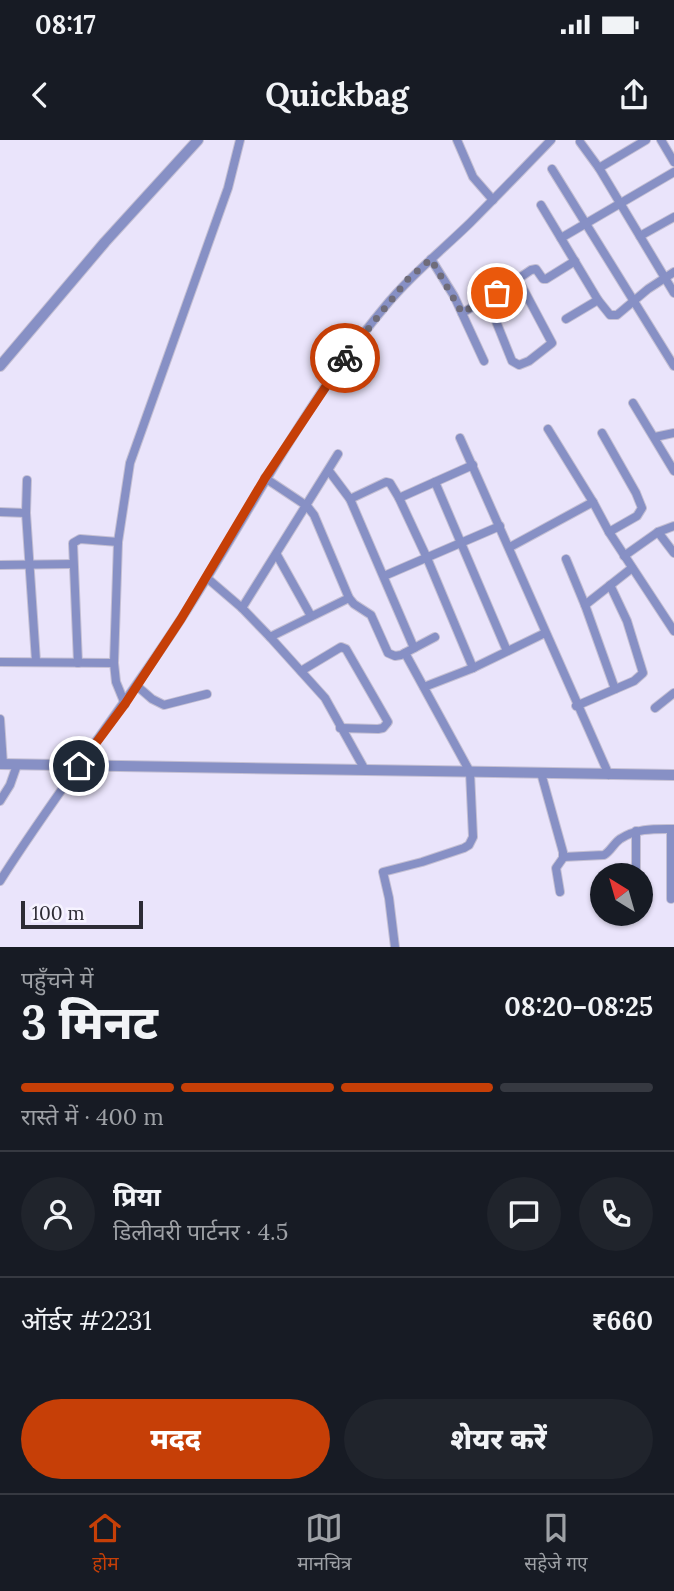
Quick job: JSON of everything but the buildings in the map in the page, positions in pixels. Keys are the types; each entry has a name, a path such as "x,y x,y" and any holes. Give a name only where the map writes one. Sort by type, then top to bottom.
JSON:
{"street":[{"path":"0,366 105,242 198,140"},
{"path":"125,704 116,682 114,663 118,542 126,484 136,440 228,188 240,140"},
{"path":"457,140 473,177 493,200"},
{"path":"0,881 37,822 137,686 207,578 265,478 352,347 408,279 493,200 551,140"},
{"path":"599,168 646,140"},
{"path":"661,140 674,162"},
{"path":"580,142 599,168 674,293"},
{"path":"552,169 674,366"},
{"path":"561,238 674,172"},
{"path":"541,205 598,300 613,317 674,272"},
{"path":"640,236 674,217"},
{"path":"431,259 462,313 484,361"},
{"path":"462,313 534,269 546,279 575,261"},
{"path":"487,299 512,361 519,365 528,361 552,343 518,279"},
{"path":"566,319 598,300"},
{"path":"633,403 674,471"},
{"path":"548,429 632,569 674,631"},
{"path":"603,433 642,509 637,516 609,532"},
{"path":"655,437 674,433"},
{"path":"460,438 510,547 576,706 609,775"},
{"path":"242,608 338,454"},
{"path":"399,498 473,465"},
{"path":"329,471 350,499 384,576 424,687 470,772 473,837 469,845 422,862 383,872 389,898 394,947"},
{"path":"265,478 307,506 319,523 349,598 371,615 388,653 395,656 435,637"},
{"path":"27,480 26,513 36,661"},
{"path":"350,499 386,482 390,483 427,558 473,668"},
{"path":"435,482 507,651"},
{"path":"510,547 593,502"},
{"path":"0,512 26,513"},
{"path":"384,576 500,526"},
{"path":"624,556 659,532 674,526"},
{"path":"659,532 674,553"},
{"path":"78,663 72,546 74,541 80,539 118,542"},
{"path":"277,555 311,616"},
{"path":"566,559 615,689"},
{"path":"0,565 73,565"},
{"path":"585,605 632,569"},
{"path":"207,578 242,608 325,698 365,770"},
{"path":"576,706 634,681 643,673 627,621 610,585"},
{"path":"270,637 349,598"},
{"path":"424,687 473,668 545,633"},
{"path":"301,671 341,647 346,649 388,722 378,729 340,729"},
{"path":"0,662 114,663"},
{"path":"137,686 164,705 207,694"},
{"path":"656,708 674,693"},
{"path":"0,719 2,764 674,775"},
{"path":"0,801 10,785 17,765"},
{"path":"541,773 563,857 556,868 560,892"},
{"path":"563,857 606,854 617,841 636,831 672,829 671,899"},
{"path":"636,831 636,863"}],"way so far":[{"path":"345,358 408,279 431,259 462,313 497,293"}],"route":[{"path":"79,766 125,704 181,619 265,478 345,358"}]}
